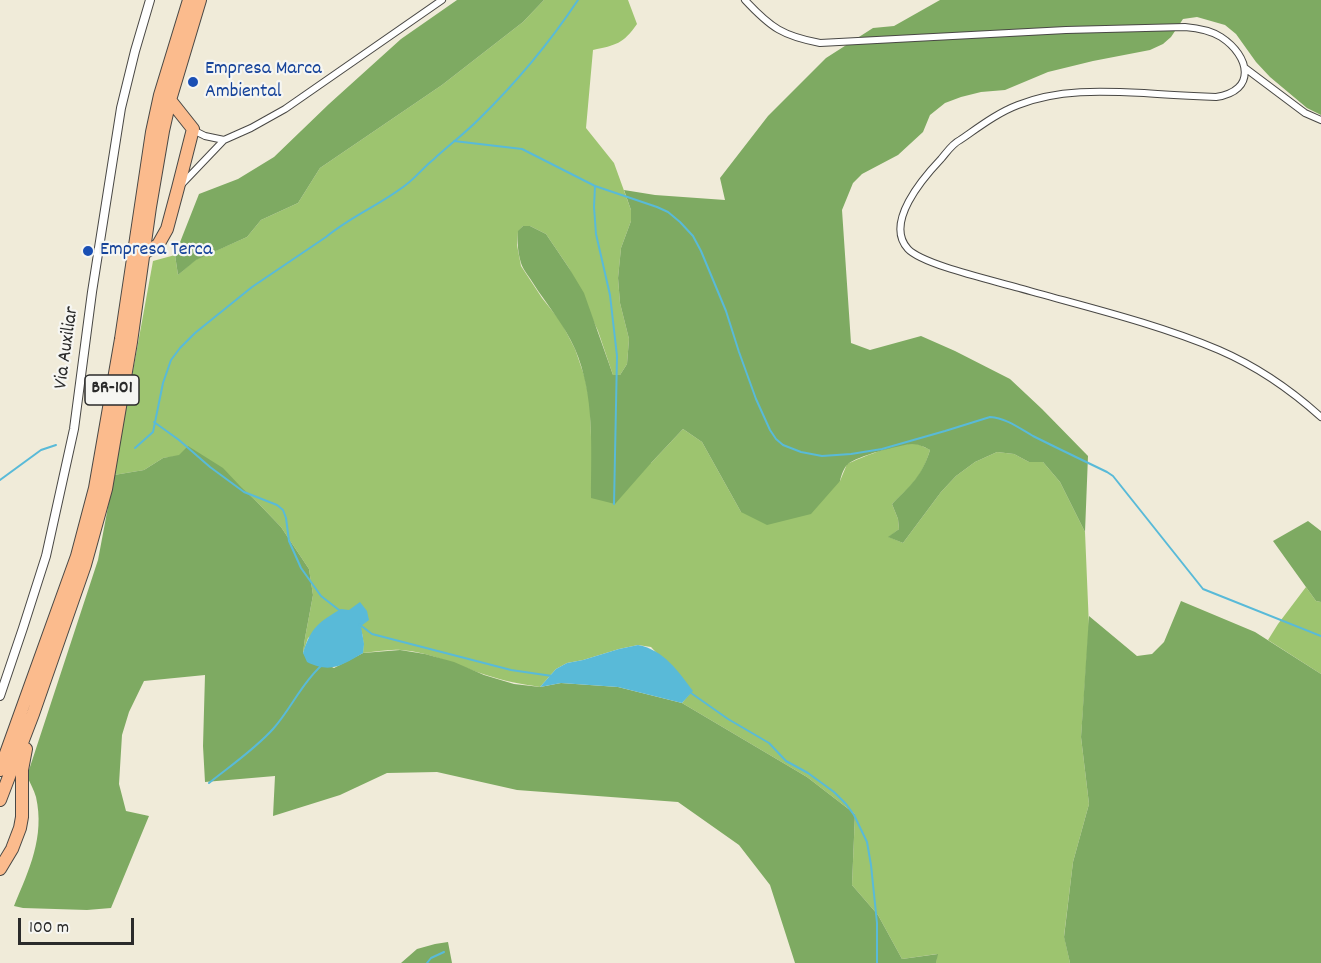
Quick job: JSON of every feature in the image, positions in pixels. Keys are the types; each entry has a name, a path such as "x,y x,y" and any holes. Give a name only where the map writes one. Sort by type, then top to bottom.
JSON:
{"highway":[{"name":"BR-101","path":"0,770 77,556 94,488 121,339 152,132 160,95 189,0"},
{"name":"BR-101","path":"0,800 33,714 85,564 106,489 114,451 163,131 200,0"},
{"path":"144,253 158,245 167,229 193,129 170,100"},
{"path":"0,869 12,849 20,828 22,770 33,714"}],"street":[{"name":"Via Auxiliar","path":"0,696 45,556 74,429 92,292 121,108 150,0"},
{"path":"178,188 224,140 285,109 442,0"},
{"path":"746,0 764,20 780,32 820,43 1066,30 1185,27 1201,28 1219,36 1233,46 1241,56 1245,68 1243,82 1229,95 1216,97 1096,91 1066,93 1041,98 1003,111 956,142 917,187 908,202 903,218 901,229 903,242 912,253 921,258 961,272 1171,332 1220,351 1262,373 1298,397 1321,417"},
{"path":"1245,68 1305,113 1321,120"},
{"path":"193,129 205,136 224,140"}],"green space":[{"path":"457,0 544,0 523,22 442,85 320,168 298,203 261,220 247,237 196,260 178,275 175,255 199,194 238,179 274,157 401,39"},
{"path":"544,0 628,0 637,24 618,43 593,50 586,128 614,163 631,210 631,221 621,248 618,278 620,303 629,339 627,364 620,375 613,375 598,331 569,268 546,234 530,226 523,226 518,232 517,245 521,266 561,322 575,349 585,378 590,404 591,437 651,463 683,429 702,442 741,512 840,481 847,464 872,454 901,445 919,444 930,450 924,467 911,486 892,504 899,529 889,537 903,543 941,492 956,476 975,462 997,452 1014,454 1029,462 1043,462 1060,482 1085,532 1089,627 1081,737 1089,804 1073,862 1064,936 1070,963 936,963 937,954 902,959 878,915 852,885 855,814 807,777 682,703 692,691 651,647 638,645 567,663 556,669 540,687 499,679 434,656 412,651 392,650 363,653 361,630 349,610 308,638 303,653 313,595 309,569 281,527 259,504 239,486 179,456 163,458 144,470 114,475 153,261 175,255 178,275 195,260 247,237 261,220 298,203 320,168 442,85 523,22"},
{"path":"940,0 1321,0 1321,115 1307,108 1270,77 1236,34 1225,25 1197,17 1183,19 1171,37 1150,50 1048,72 1005,90 981,92 945,103 930,115 923,132 898,155 862,174 853,183 842,210 851,343 870,350 921,336 1010,379 1088,456 1085,532 1060,482 1043,462 1029,462 1014,454 997,452 975,462 956,476 941,492 903,543 888,537 899,529 892,504 919,474 930,450 914,444 879,451 853,461 845,467 840,481 811,514 767,525 741,512 702,442 683,429 615,504 591,498 591,441 586,385 575,349 566,331 522,266 518,248 518,231 523,226 530,226 546,234 584,293 613,375 620,375 627,364 629,339 620,303 618,278 621,248 631,221 631,210 624,190 655,195 725,200 720,178 768,116 826,58 873,28 894,26"},
{"path":"188,446 223,468 259,504 281,527 309,569 313,595 303,653 334,668 363,653 400,650 454,662 484,675 514,684 540,687 561,683 618,687 682,703 807,777 855,814 852,885 878,915 902,959 938,954 936,963 795,963 770,885 739,845 678,802 517,790 437,772 387,773 340,795 273,816 275,776 205,782 203,746 205,675 144,681 129,712 122,735 119,784 126,811 149,816 111,908 87,910 14,906 37,840 36,797 27,776 98,560 114,475 144,470 163,458 179,455"},
{"path":"1308,521 1321,531 1321,602 1316,601 1273,541"},
{"path":"1306,587 1316,601 1321,602 1321,674 1268,640"},
{"path":"1181,601 1255,632 1321,674 1321,963 1070,963 1064,937 1073,862 1089,804 1081,737 1089,616 1137,656 1152,654 1164,642"},
{"path":"448,942 452,963 401,963 417,949"}],"water":[{"path":"360,602 367,611 369,620 361,626 363,653 330,668 315,666 307,662 303,653 309,637 317,626 341,609 349,610"},
{"path":"638,645 663,656 687,683 693,691 682,703 618,687 561,683 540,687 556,669 567,663"}],"waterway":[{"path":"135,448 153,432 163,383 171,360 180,348 252,287 410,181 473,125 519,77 578,0"},
{"path":"454,141 522,149 595,186 668,212 680,222 693,236 701,251 726,311 756,399 770,430 783,445 801,452 822,456 851,454 882,449 990,417 1002,419 1113,476 1203,589 1321,636"},
{"path":"595,186 596,234 610,295 617,356 614,504"},
{"path":"154,422 244,492 277,505 283,510 289,541 301,568 321,596 339,610"},
{"path":"0,480 41,450 56,445"},
{"path":"359,624 372,634 511,670 552,676"},
{"path":"209,783 266,737 321,666"},
{"path":"691,693 728,719 769,743 786,761 808,773 834,792 854,815 867,842 871,865 877,923 877,963"},
{"path":"427,963 431,958 444,952"}],"place":[{"name":"Empresa Marca Ambiental","path":"193,82"},
{"name":"Empresa Terca","path":"88,251"}]}
